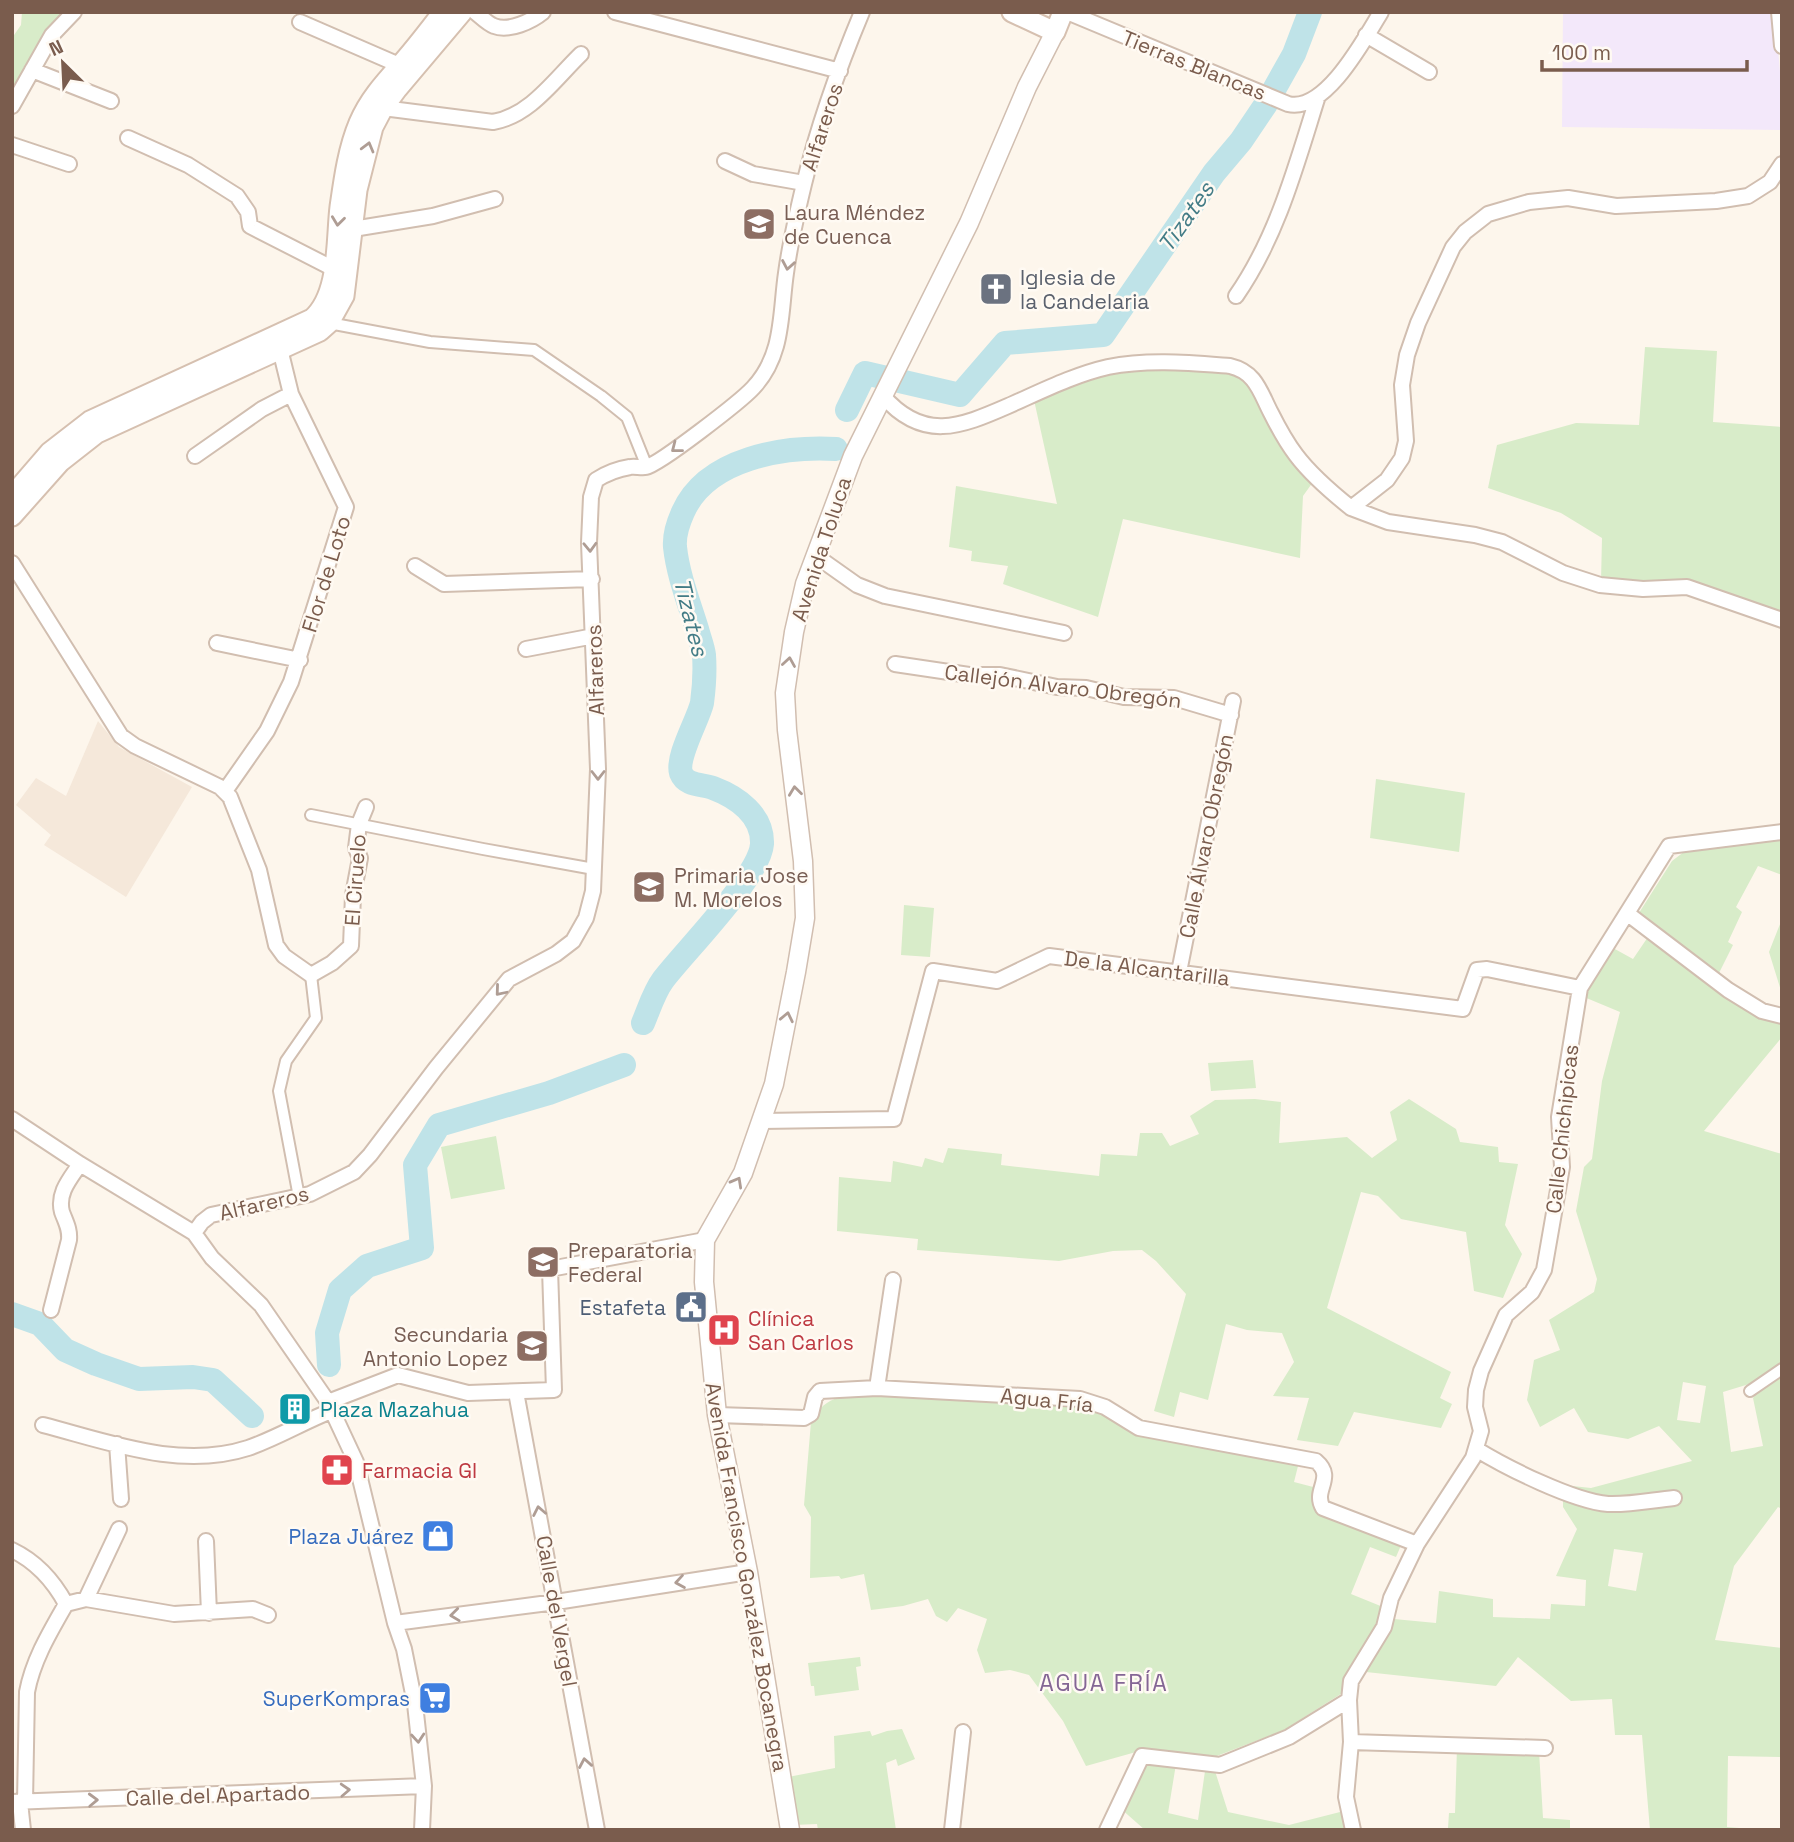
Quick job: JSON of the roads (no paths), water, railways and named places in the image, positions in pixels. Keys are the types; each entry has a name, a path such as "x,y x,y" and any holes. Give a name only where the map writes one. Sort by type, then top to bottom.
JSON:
{"main road":[{"path":"407,68 443,12"},
{"path":"12,516 60,462 97,433 320,331 329,323 344,296 341,270 342,190 359,123 407,68 462,12"},
{"path":"1012,12 1059,17"},
{"path":"12,496 50,452 90,421 318,314 341,270 377,105"}],"street":[{"path":"12,106 52,35 74,12"},
{"path":"475,12 494,26 503,27 522,23 543,12"},
{"path":"615,12 840,71"},
{"name":"Alfareros","path":"194,1233 211,1215 299,1196 325,1188 354,1172 509,979 556,954 573,941 586,918 593,891 598,769 589,544 591,497 596,480 609,472 647,467 666,456 738,402 754,387 767,369 777,348 786,273 804,183 862,12"},
{"path":"1236,296 1269,238 1317,99 1331,86 1381,12"},
{"path":"1779,12 1782,46"},
{"name":"Tierras Blancas","path":"1059,17 1282,101 1300,106 1317,99"},
{"name":"Avenida Toluca","path":"705,1240 743,1173 774,1084 805,918 803,861 785,692 805,584 853,456 969,223 1059,17"},
{"path":"300,22 407,68"},
{"path":"1366,35 1429,72"},
{"path":"377,105 493,122 523,111 581,54"},
{"path":"32,70 111,101"},
{"path":"128,138 188,165 232,193 245,205 250,226 267,237 341,270"},
{"path":"12,145 69,164"},
{"path":"725,161 753,174 804,183"},
{"path":"1351,508 1387,480 1402,458 1405,441 1402,386 1407,355 1418,323 1453,247 1465,232 1488,214 1529,202 1568,198 1616,206 1717,201 1748,196 1770,183 1782,164"},
{"path":"352,229 433,216 495,199"},
{"path":"329,323 430,342 534,350 627,417 647,467"},
{"name":"Flor de Loto","path":"225,791 267,731 300,660 346,507 291,394 280,349"},
{"path":"888,385 899,412 918,423 951,427 972,422 1070,380 1107,368 1166,362 1239,368 1253,378 1278,427 1298,457 1351,508 1388,522 1475,535 1502,542 1563,573 1600,584 1643,589 1687,587 1782,620"},
{"path":"195,456 262,409 291,394"},
{"path":"816,556 858,585 885,596 1064,633"},
{"path":"12,563 121,736 135,746 225,791 233,804 259,870 276,945 284,956 311,975 316,1018 286,1061 279,1091 299,1196"},
{"path":"415,566 444,584 592,579"},
{"path":"526,649 594,636"},
{"path":"217,643 300,660"},
{"name":"Callejón Alvaro Obregón","path":"895,664 969,675 1000,676 1057,687 1086,688 1124,697 1174,698 1232,708"},
{"name":"Calle Álvaro Obregón","path":"1179,972 1232,708"},
{"name":"El Ciruelo","path":"311,975 332,963 351,946 353,895 360,858 356,848 359,824 366,807"},
{"path":"311,814 594,869"},
{"name":"Calle Chichipicas","path":"1353,1830 1346,1797 1351,1742 1351,1681 1384,1626 1391,1598 1417,1544 1474,1458 1481,1431 1475,1407 1481,1371 1506,1315 1532,1292 1544,1270 1562,1167 1559,1117 1580,988 1669,846 1782,832"},
{"path":"1628,914 1728,990 1762,1011 1782,1016"},
{"name":"De la Alcantarilla","path":"762,1121 894,1119 933,971 997,981 1049,956 1463,1009 1477,970 1487,969 1580,988"},
{"path":"12,1119 194,1233 212,1258 261,1305 278,1326 330,1407 356,1462 395,1623 404,1649 415,1704 424,1786 422,1830"},
{"path":"51,1310 70,1230 61,1208 63,1188 80,1164"},
{"path":"43,1426 159,1454 218,1455 250,1447 398,1375 468,1393 554,1390 550,1269 705,1240"},
{"name":"Avenida Francisco González Bocanegra","path":"705,1240 704,1282 717,1415 748,1572 790,1830"},
{"path":"877,1388 893,1280"},
{"path":"1750,1391 1782,1369"},
{"name":"Agua Fría","path":"717,1415 804,1418 811,1414 814,1396 820,1391 877,1388 1080,1399 1105,1407 1139,1429 1316,1461 1326,1477 1319,1498 1323,1508 1417,1544"},
{"name":"Calle del Vergel","path":"516,1392 597,1830"},
{"path":"117,1444 121,1499"},
{"path":"1476,1450 1498,1463 1593,1501 1616,1504 1674,1497"},
{"path":"86,1599 120,1529"},
{"path":"206,1541 209,1613"},
{"path":"12,1550 45,1573 66,1604"},
{"path":"395,1623 556,1602 748,1572"},
{"path":"23,1830 19,1802 27,1692 39,1652 66,1604 86,1599 174,1614 253,1609 268,1615"},
{"path":"1107,1830 1142,1756 1220,1765 1289,1737 1349,1700"},
{"path":"952,1830 963,1732"},
{"path":"1351,1742 1545,1748"},
{"name":"Calle del Apartado","path":"19,1802 424,1786"}],"waterway":[{"name":"Tizates","path":"847,410 865,373 960,395 1005,343 1103,335 1214,173 1241,141 1266,104 1294,54 1310,12"},
{"name":"Tizates","path":"643,1023 660,985 736,893 749,875 762,844 758,824 747,808 722,792 690,782 681,773 684,748 702,703 704,655 676,557 678,525 694,494 710,479 728,468 771,453 836,449"},
{"name":"Tizates","path":"329,1365 327,1333 340,1290 367,1266 422,1248 415,1165 439,1125 549,1093 624,1065"},
{"name":"Tizates","path":"12,1314 40,1324 65,1350 139,1379 193,1377 213,1380 252,1416"}],"place":[{"name":"Laura Méndez de Cuenca","path":"759,224"},
{"name":"Iglesia de la Candelaria","path":"996,289"},
{"name":"Primaria Jose M. Morelos","path":"649,887"},
{"name":"Preparatoria Federal","path":"543,1262"},
{"name":"Estafeta","path":"691,1307"},
{"name":"Clínica San Carlos","path":"724,1330"},
{"name":"Secundaria Antonio Lopez","path":"532,1346"},
{"name":"Plaza Mazahua","path":"295,1409"},
{"name":"Farmacia GI","path":"337,1470"},
{"name":"Plaza Juárez","path":"438,1536"},
{"name":"SuperKompras","path":"435,1698"}],"district":[{"name":"AGUA FRÍA","path":"1104,1683"}]}
